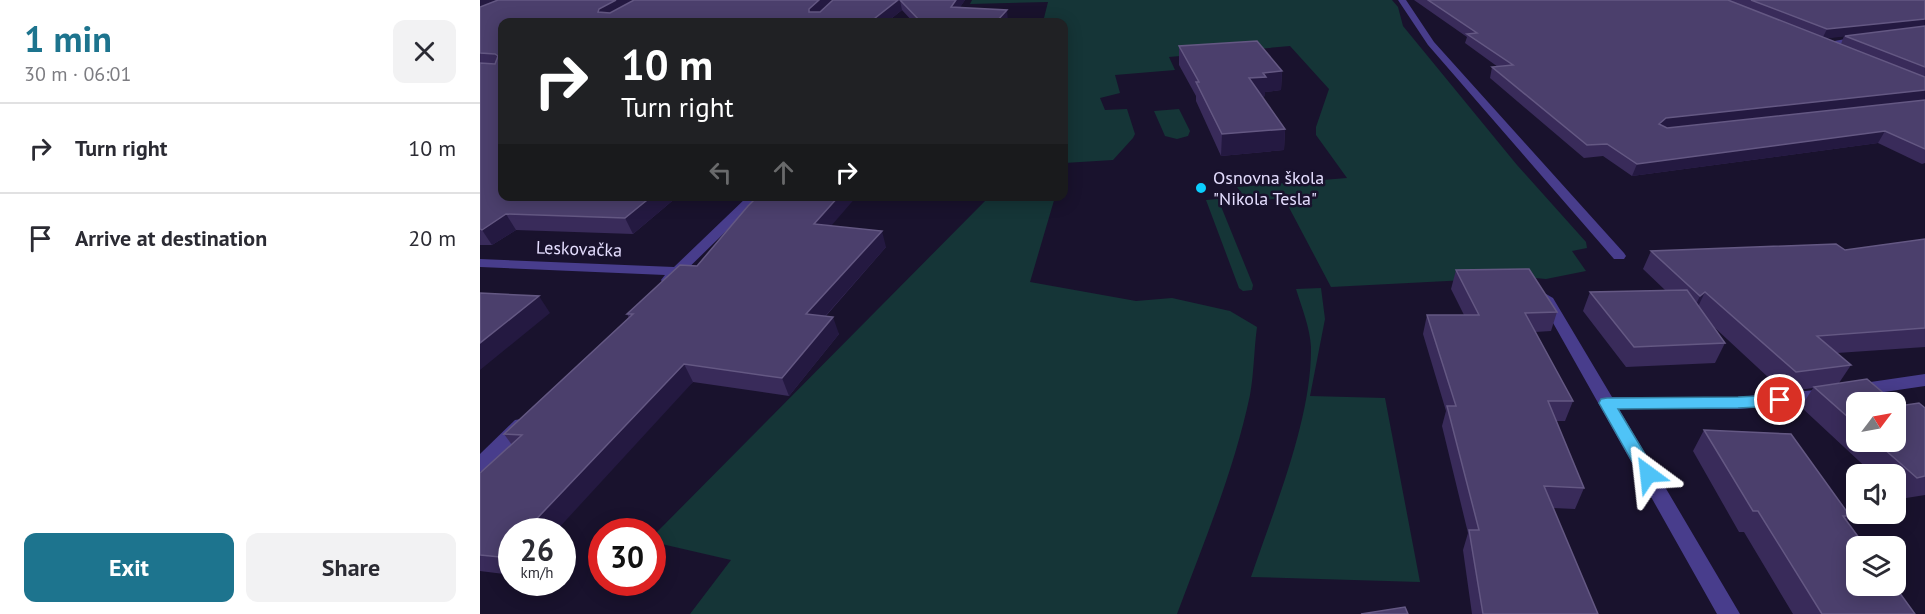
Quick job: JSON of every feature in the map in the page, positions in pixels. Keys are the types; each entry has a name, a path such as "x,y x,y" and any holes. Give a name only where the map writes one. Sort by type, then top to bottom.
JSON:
{"street":[{"path":"1402,0 1431,43 1619,256"},
{"path":"1822,44 1873,37"},
{"path":"1811,39 1843,52"},
{"path":"652,295 751,201"},
{"name":"Leskovačka","path":"480,263 677,271"},
{"path":"1545,296 1730,614"},
{"path":"1607,403 1738,403 1801,399 1925,380"},
{"path":"480,465 529,416"}],"green space":[{"path":"972,0 1392,0 1398,7 1403,26 1517,165 1586,242 1587,248 1572,251 1586,271 1546,279 1525,277 1331,287 1284,198 1252,201 1246,199 1237,187 1347,178 1316,135 1316,127 1329,89 1290,46 1169,57 1175,70 1115,75 1120,93 1100,98 1105,110 1127,109 1135,134 1133,138 1113,160 1068,163 1068,18 1044,18 1048,2 970,4"},
{"path":"1179,109 1190,131 1188,136 1177,139 1165,136 1154,111"},
{"path":"1218,199 1253,285 1252,290 1243,291 1239,288 1206,200"},
{"path":"985,201 1054,201 1030,282 1136,301 1172,298 1230,311 1257,327 1250,395 1236,451 1177,614 690,614 731,560 666,545 666,523"},
{"path":"1321,288 1325,319 1310,396 1385,398 1420,582 1251,577 1290,464 1299,433 1310,375 1310,340 1296,289"}],"building":[{"path":"498,0 616,0 599,9 598,12 610,13 634,0 819,0 809,9 809,12 820,12 833,0 898,0 875,18 498,18 498,56 480,53 480,7"},
{"path":"900,0 956,0 951,7 1007,10 1000,18 917,18"},
{"path":"1428,0 1728,0 1925,77 1925,90 1666,118 1659,124 1667,128 1925,100 1925,149 1885,131 1637,164 1607,144 1587,145 1492,67 1513,65 1467,34 1477,33"},
{"path":"1751,0 1925,0 1925,19 1827,29"},
{"path":"1925,26 1925,67 1845,36"},
{"path":"1257,41 1282,71 1263,73 1266,77 1249,78 1285,129 1222,134 1196,82 1199,82 1179,46"},
{"path":"498,56 498,201 646,201 625,218 506,214 482,230 480,229 480,63 495,64"},
{"path":"753,201 835,201 814,224 882,231 806,314 833,317 782,378 684,364 537,518 498,518 498,557 480,555 480,473 522,435 504,434 633,314 627,314 680,265 697,266"},
{"path":"1925,239 1925,328 1817,336 1851,365 1796,372 1705,292 1700,296 1651,251 1836,244 1845,250"},
{"path":"1529,269 1557,312 1525,313 1573,401 1548,401 1584,488 1544,486 1598,614 1483,614 1469,530 1479,530 1447,406 1456,406 1427,315 1479,315 1456,270"},
{"path":"1687,290 1725,343 1634,347 1590,292"},
{"path":"480,293 539,296 480,343"},
{"path":"1867,379 1882,392 1846,392 1846,415 1814,387"},
{"path":"1919,403 1925,408 1925,476 1917,478 1906,468 1906,464 1901,464 1887,452 1906,452 1906,405"},
{"path":"1704,430 1791,434 1846,510 1846,516 1843,516 1846,524 1849,524 1858,536 1846,536 1846,596 1902,596 1915,614 1822,614 1758,511 1753,511"},
{"path":"1405,607 1408,614 1361,614"}],"place":[{"name":"Osnovna škola \"Nikola Tesla\"","path":"1201,188"}],"route":[{"path":"1648,474 1607,403 1738,403 1780,400"}]}
